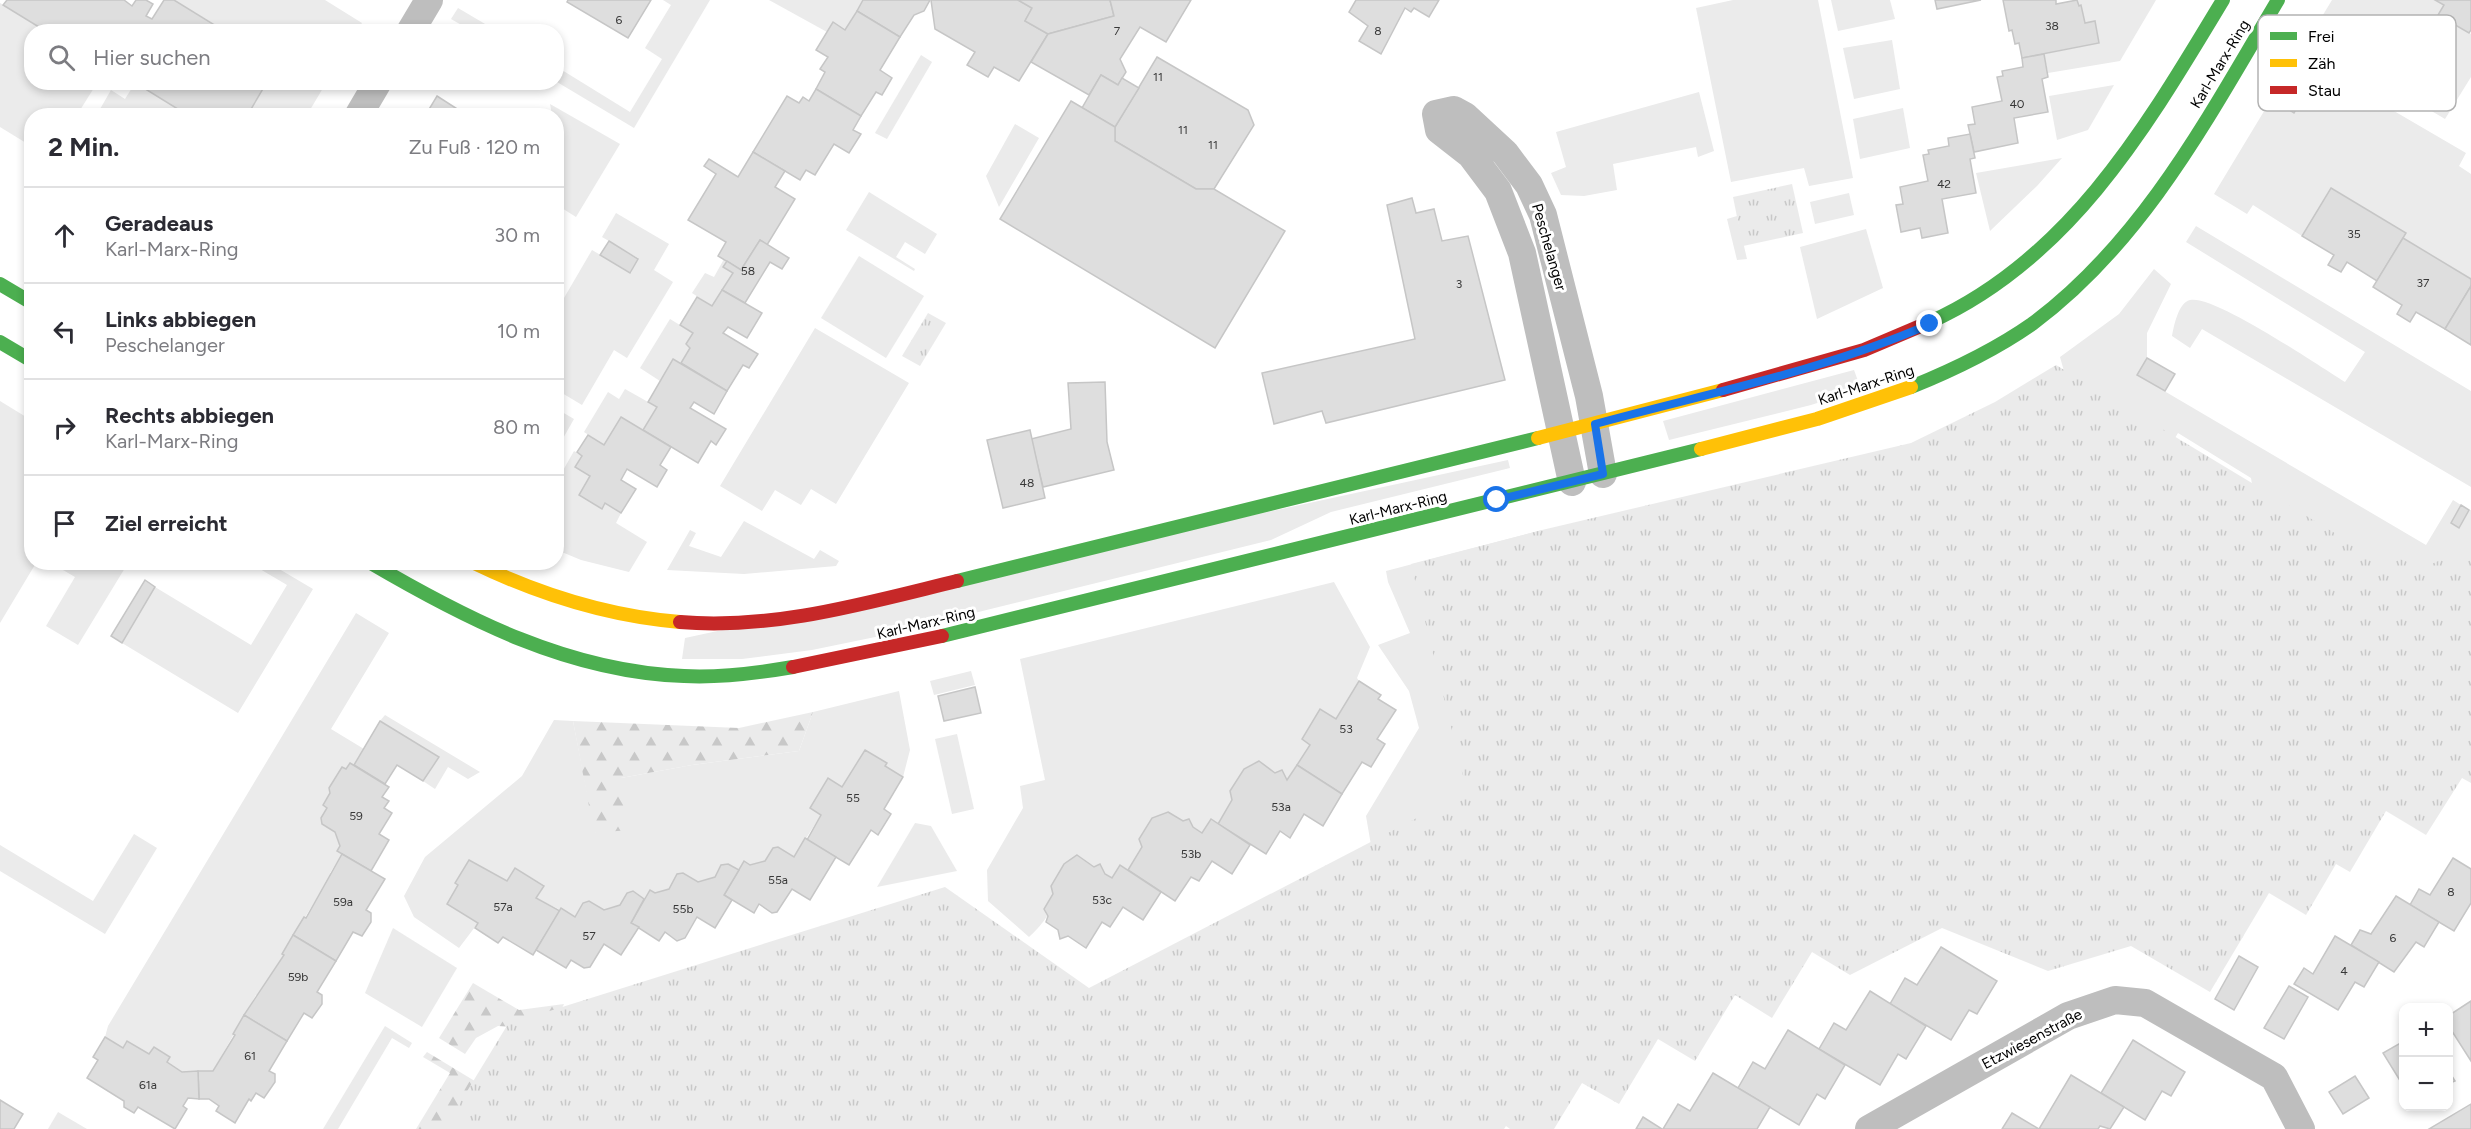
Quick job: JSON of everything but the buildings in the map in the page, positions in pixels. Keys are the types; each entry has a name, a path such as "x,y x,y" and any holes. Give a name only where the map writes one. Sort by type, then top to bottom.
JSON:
{"main road":[{"name":"Karl-Marx-Ring","path":"490,570 534,590 598,610 635,618 692,623 747,622 823,614 1595,424 1858,353 1930,324 1975,300 2033,258 2059,234 2116,168 2178,75 2223,0"},
{"name":"Karl-Marx-Ring","path":"2269,15 2278,0"},
{"name":"Karl-Marx-Ring","path":"382,570 429,599 492,630 535,647 579,660 621,669 684,677 757,673 827,663 976,628 1572,482 1822,417 1924,384 1978,358 2035,321 2090,275 2153,201 2258,32"},
{"path":"0,284 24,298"},
{"path":"0,342 24,356"}],"street":[{"path":"415,24 429,0"},
{"path":"363,108 373,90"},
{"name":"Peschelanger","path":"1572,482 1522,253 1498,191 1471,155 1439,130 1436,114 1447,110 1454,110 1465,116 1506,153 1529,185 1543,215 1595,424 1603,474"},
{"name":"Etzwiesenstraße","path":"1869,1129 2068,1017 2115,1000 2145,1003 2274,1077 2301,1129"}],"green space":[{"path":"174,0 325,0 362,23 361,24 214,24"},
{"path":"663,0 710,0 634,128 564,86 564,71 630,112 662,59 645,48 671,5"},
{"path":"769,0 863,0 845,30 833,23 827,32"},
{"path":"1733,0 1818,0 1853,178 1809,186 1804,168 1731,182 1696,8"},
{"path":"1831,0 1890,0 1895,19 1838,31"},
{"path":"2077,0 2156,0 2120,61 2048,73 2044,54 2099,43 2095,21 2085,23 2081,5 2079,6"},
{"path":"2332,0 2435,0 2444,5 2438,15 2323,15"},
{"path":"0,3 35,24 24,24 24,90 93,90 81,108 24,108 24,142 0,127"},
{"path":"458,8 485,24 460,24 451,19"},
{"path":"2456,25 2471,34 2471,77 2456,101"},
{"path":"1892,40 1900,89 1854,99 1843,48"},
{"path":"921,55 932,62 887,139 875,133"},
{"path":"2114,85 2088,130 2057,140 2049,96"},
{"path":"111,90 125,99 131,90 147,90 177,108 101,108"},
{"path":"263,90 322,90 311,108 252,108"},
{"path":"1699,92 1714,151 1698,157 1696,147 1613,164 1617,190 1584,196 1561,195 1551,173 1566,167 1556,132"},
{"path":"1903,108 1910,148 1860,159 1853,119"},
{"path":"2264,111 2294,113 2295,111 2394,111 2466,153 2459,166 2471,174 2471,279 2403,238 2405,233 2332,188 2302,236 2253,205 2247,214 2214,194"},
{"path":"2432,111 2450,111 2445,119"},
{"path":"564,112 620,144 576,217 564,209"},
{"path":"1015,124 1039,138 999,207 986,176"},
{"path":"2062,158 2037,186 1990,231 1976,173"},
{"path":"1792,184 1803,233 1743,246 1733,197"},
{"path":"869,192 937,234 925,254 905,242 896,257 915,269 914,271 846,230"},
{"path":"1849,193 1854,215 1815,224 1810,202"},
{"path":"616,213 669,244 654,270 673,282 627,358 614,350 582,405 564,394 564,298 592,250 631,273 638,258 602,237"},
{"path":"1737,216 1747,259 1737,260 1727,219"},
{"path":"2196,226 2471,391 2471,487 2202,329 2190,348 2172,336 2182,305 2190,300 2203,301 2243,319 2345,382 2365,352 2186,242"},
{"path":"1866,229 1883,288 1817,319 1800,247"},
{"path":"859,256 924,296 886,358 821,318"},
{"path":"724,259 733,273 712,306 692,293 705,273 714,277"},
{"path":"2154,269 2171,284 2147,333 2147,358 2137,375 2426,545 2453,500 2461,505 2451,523 2458,527 2471,510 2471,586 2257,515 2251,478 2178,433 2172,443 2066,378 2060,357 2119,314"},
{"path":"928,313 946,323 920,366 902,356"},
{"path":"670,319 693,333 686,344 690,348 681,363 673,359 660,381 640,368"},
{"path":"815,328 909,383 836,504 811,489 801,505 775,490 762,511 720,486"},
{"path":"2056,365 2338,535 2423,568 2471,546 2471,783 2462,778 2426,835 2386,811 2350,872 2336,864 2306,915 2269,893 2210,992 2131,946 2048,971 1942,928 1850,975 1812,952 1772,1018 1735,995 1695,1061 1658,1039 1619,1104 1582,1083 1554,1129 1510,1129 1506,1126 1504,1129 444,1129 508,1024 945,887 1089,988 1467,792 1411,564 1542,530 1911,443 1995,402"},
{"path":"1854,370 1861,389 1811,405 1669,440 1663,421"},
{"path":"625,389 657,407 643,430 621,417 604,445 584,432 608,392 619,399"},
{"path":"0,401 24,416 24,570 32,570 0,623"},
{"path":"564,413 574,419 564,437"},
{"path":"574,451 582,456 576,467 590,476 602,509 605,503 621,513 616,523 647,542 629,572 581,560 564,553 564,469"},
{"path":"1508,460 1510,468 1331,512 1271,540 885,635 812,650 742,659 682,659 685,638"},
{"path":"744,521 814,559 820,550 839,561 836,566 744,574 667,570 690,530 696,533 689,546 721,557"},
{"path":"1542,530 1633,855 1372,851 1366,816 1419,728 1409,691 1378,645 1410,633 1388,582 1386,571"},
{"path":"63,570 124,570 78,645 46,626 75,577"},
{"path":"262,570 281,570 313,589 238,713 122,643 155,587 251,645 287,585"},
{"path":"1334,582 1370,647 1357,678 1359,681 1336,719 1320,709 1302,738 1310,745 1287,780 1282,770 1275,773 1259,761 1244,769 1230,791 1232,800 1218,824 1211,820 1202,833 1193,827 1189,819 1183,821 1168,812 1152,818 1139,839 1142,847 1128,870 1120,865 1112,878 1105,874 1100,864 1094,867 1077,856 1064,864 1051,886 1053,894 1051,908 1039,927 1029,937 988,901 987,870 1023,808 1020,786 1045,780 1020,659"},
{"path":"356,613 389,633 331,729 364,749 354,765 350,763 346,769 342,767 329,788 330,793 323,804 327,808 321,818 322,824 335,832 340,846 337,851 342,854 330,873 332,874 282,954 284,955 258,996 256,995 213,1071 182,1072 167,1062 169,1056 154,1047 149,1054 127,1041 123,1048 105,1037 108,1026"},
{"path":"971,671 975,685 934,695 930,681"},
{"path":"899,691 910,750 903,777 885,766 887,763 865,750 842,787 827,779 810,808 821,815 794,857 778,847 773,848 765,861 750,865 744,861 739,870 728,864 721,865 715,877 698,882 682,873 677,875 669,889 655,893 650,890 644,899 633,891 627,893 620,905 604,910 589,901 583,903 575,917 536,898 544,885 515,868 507,881 469,860 455,882 458,885 447,904 478,923 459,948 414,917 404,896 425,857 522,776 554,720 573,721 595,833 621,778 692,765 799,751 813,712"},
{"path":"813,712 799,751 692,765 621,778 629,830 594,833 573,721 739,728"},
{"path":"385,715 480,772 468,779 448,767 435,789 423,781 438,757 380,721"},
{"path":"957,734 974,809 952,814 935,739"},
{"path":"915,823 931,826 957,871 877,887"},
{"path":"134,834 157,848 105,934 0,871 0,845 93,901"},
{"path":"393,928 457,968 422,1027 365,993"},
{"path":"473,983 519,1010 564,1004 552,1029 498,1026 476,1038 465,1054 439,1038"},
{"path":"385,1026 412,1043 409,1048 392,1038 338,1129 323,1129"},
{"path":"427,1052 478,1083 450,1129 416,1129 450,1073 423,1057"},
{"path":"58,1112 87,1129 48,1129"}],"traffic: fast":[{"path":"1930,322 1980,295 2024,263 2064,226 2134,141 2223,0"},
{"path":"2269,15 2278,0"},
{"path":"1911,387 1973,359 2032,324 2072,291 2108,255 2171,175 2258,34"},
{"path":"0,284 24,298"},
{"path":"0,342 24,356"},
{"path":"957,581 1538,438"},
{"path":"942,636 1701,449"},
{"path":"383,570 481,622 520,639 600,665 684,676 739,674 793,667"}],"traffic: slow":[{"path":"1701,449 1817,419 1911,387"},
{"path":"1538,438 1723,390"},
{"path":"489,570 573,602 626,615 680,622"}],"traffic: jam":[{"path":"1723,390 1864,350 1930,322"},
{"path":"680,622 750,622 820,613 957,581"},
{"path":"793,667 942,636"}],"route":[{"path":"1497,500 1603,474 1595,424 1816,366 1858,353 1930,324"}]}
